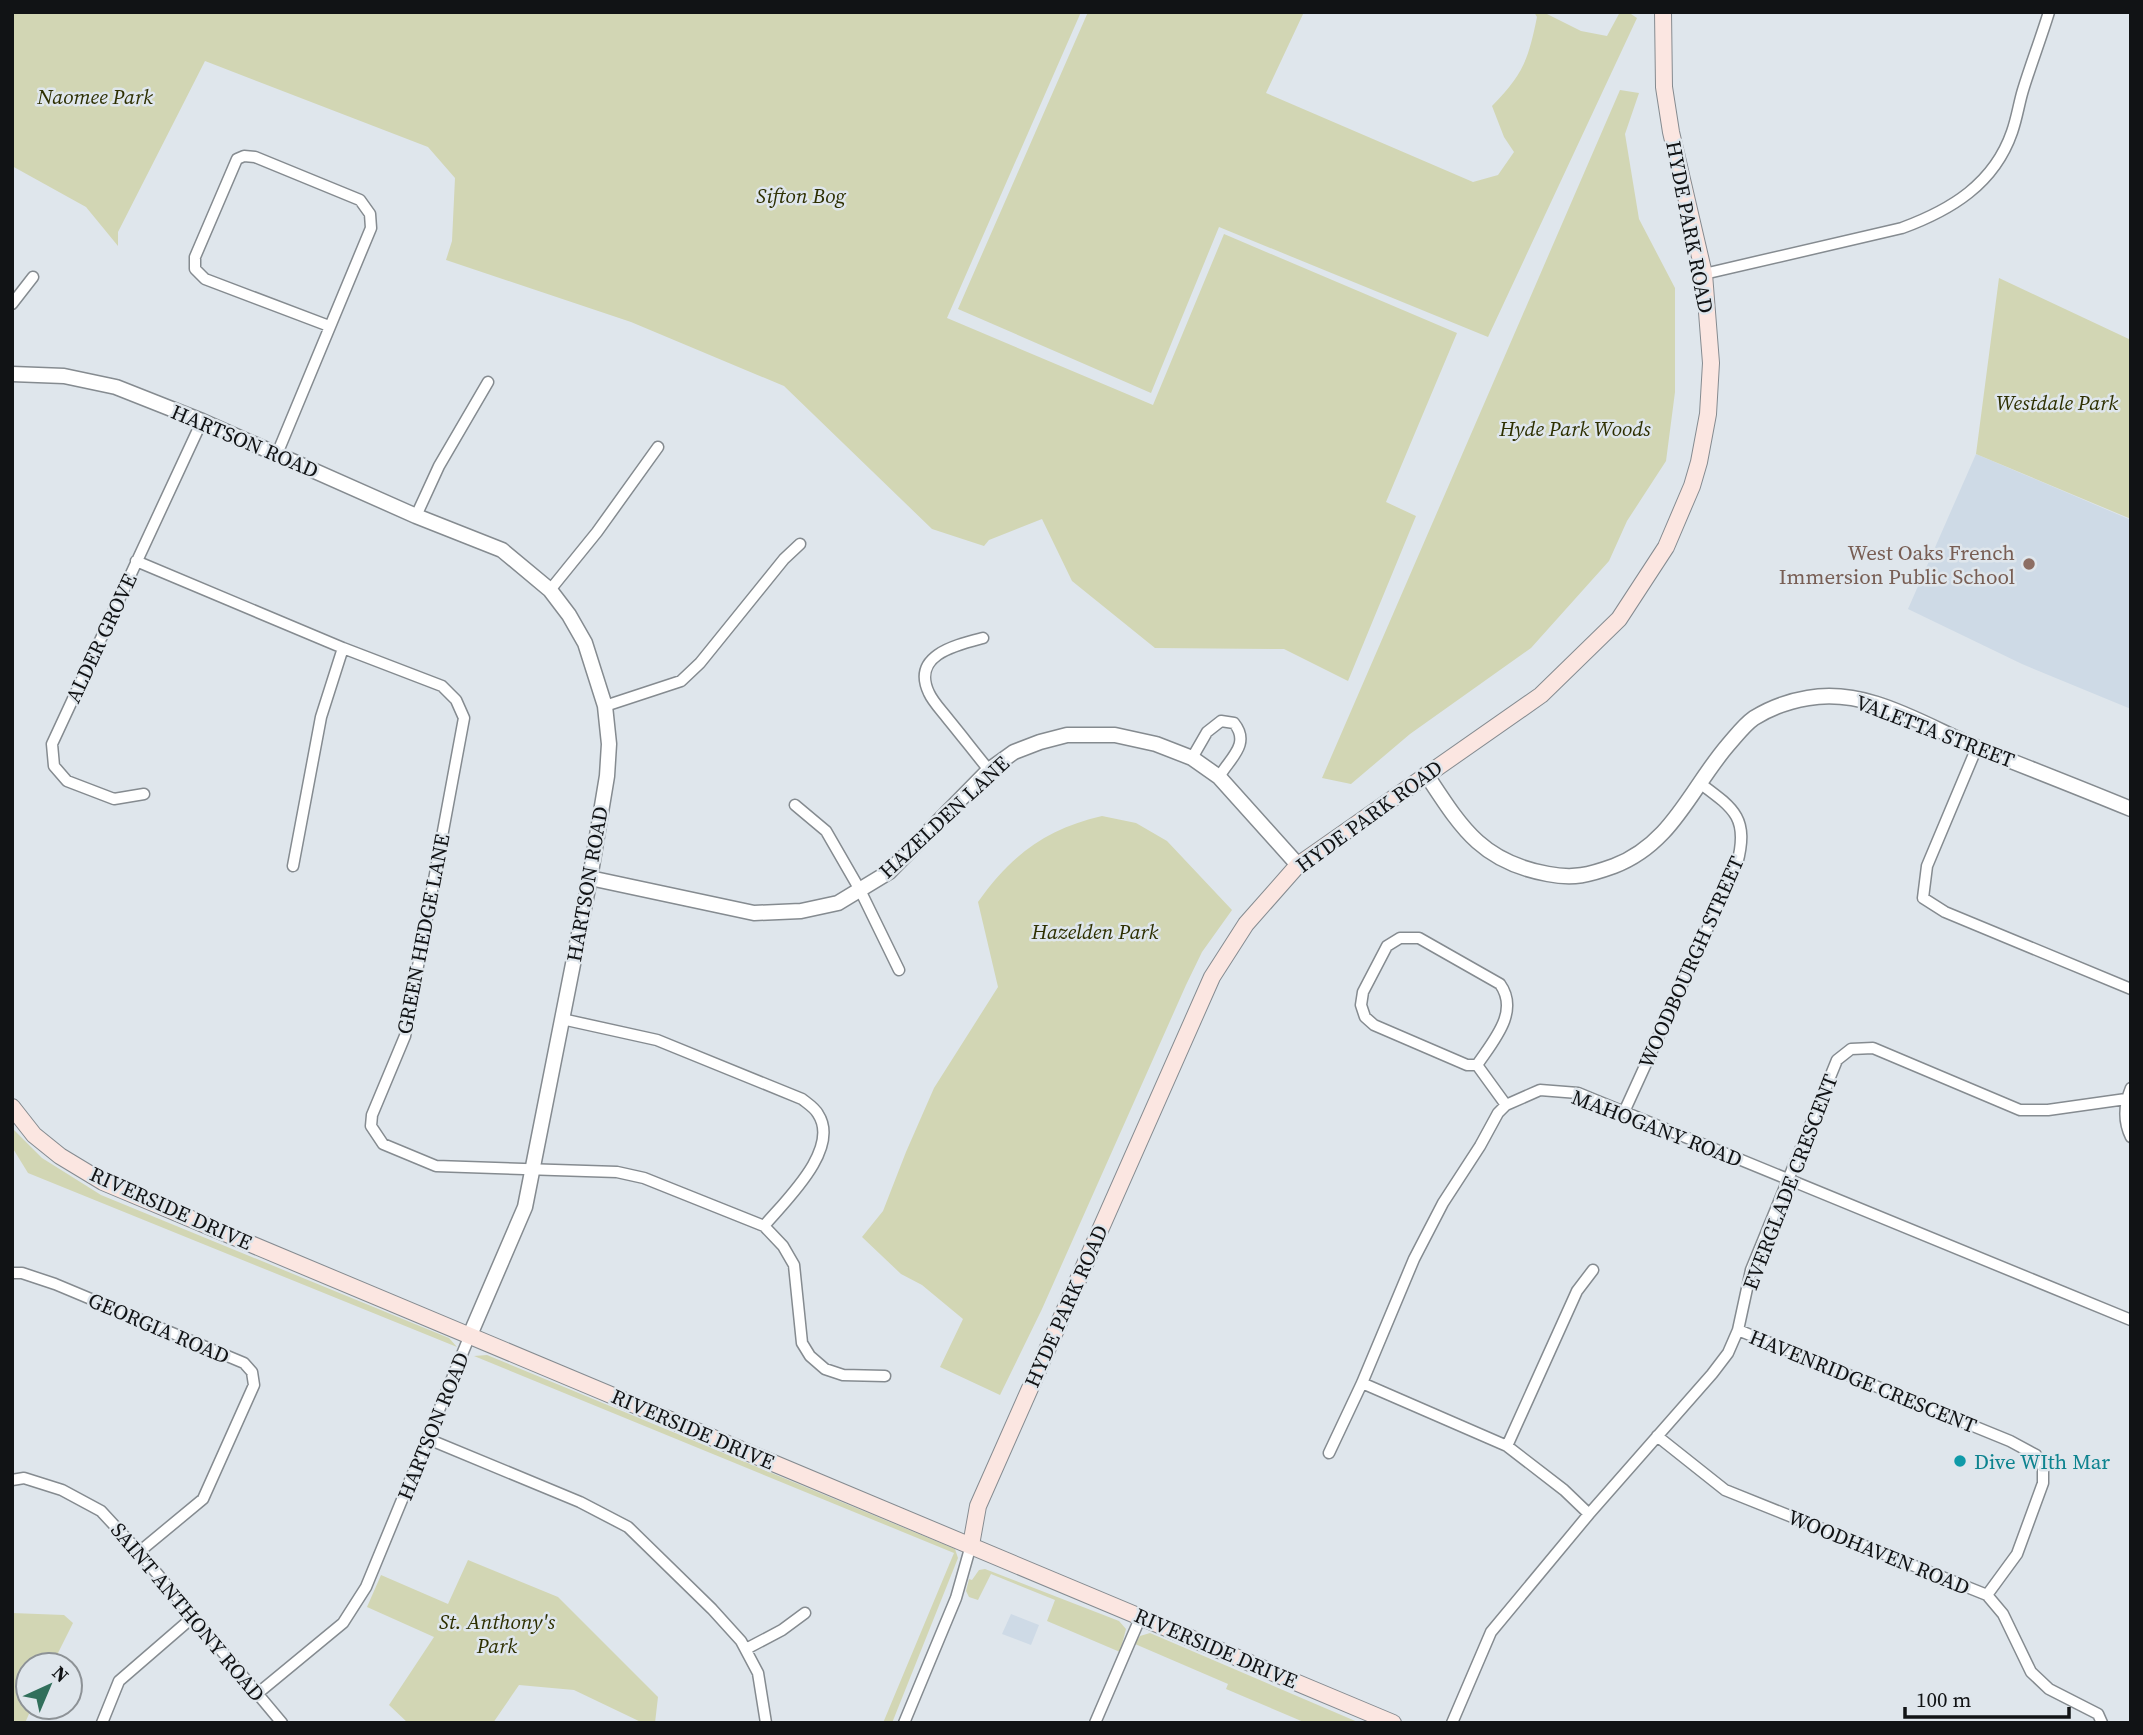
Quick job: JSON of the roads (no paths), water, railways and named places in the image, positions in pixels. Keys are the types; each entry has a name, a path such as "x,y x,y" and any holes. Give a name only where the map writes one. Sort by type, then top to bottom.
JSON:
{"main road":[{"name":"HYDE PARK ROAD","path":"971,1545 978,1506 1212,977 1246,924 1298,866 1541,695 1619,619 1647,580 1666,547 1692,486 1708,414 1711,336 1704,274 1671,132 1664,87 1662,12"},
{"name":"RIVERSIDE DRIVE","path":"12,1107 34,1135 60,1156 103,1182 1393,1723"}],"street":[{"path":"1704,274 1902,228 1967,196 1993,167 2012,134 2049,12"},
{"path":"277,454 371,228 370,214 360,200 255,156 237,159 195,257 195,269 205,279 329,326"},
{"path":"12,304 33,277"},
{"name":"HARTSON ROAD","path":"12,374 64,376 116,387 202,421 416,516 502,550 550,590 569,615 584,643 606,706 609,744 607,776 590,878 525,1207 366,1587 343,1623 257,1694"},
{"path":"416,516 439,466 488,382"},
{"name":"ALDER GROVE","path":"144,794 114,799 67,781 54,766 52,744 202,421"},
{"path":"550,590 597,531 657,447"},
{"path":"606,706 681,681 700,663 784,559 800,544"},
{"name":"GREEN HEDGE LANE","path":"136,561 343,648 442,686 456,700 464,718 405,1036 372,1115 371,1126 383,1144 436,1166 617,1172 644,1178 764,1226 783,1245 794,1265 802,1343 810,1356 825,1369 843,1375 885,1376"},
{"path":"983,638 955,645 932,659 924,680 929,695 989,770"},
{"path":"293,866 320,717 343,648"},
{"name":"VALETTA STREET","path":"1426,774 1461,827 1479,845 1502,860 1535,872 1570,878 1632,859 1655,842 1670,827 1717,758 1754,719 1779,706 1809,698 1841,695 1877,704 2131,809"},
{"path":"1192,758 1207,732 1220,720 1234,723 1241,731 1241,746 1219,777"},
{"name":"HAZELDEN LANE","path":"590,878 754,913 801,911 838,903 889,872 989,770 1014,752 1067,735 1115,735 1156,744 1192,758 1219,777 1298,866"},
{"path":"1977,747 1927,866 1923,898 1945,912 2131,989"},
{"name":"WOODBOURGH STREET","path":"1624,1112 1737,864 1743,844 1741,826 1730,805 1701,784"},
{"path":"794,805 826,831 860,890 900,970"},
{"path":"1419,937 1500,984 1507,994 1506,1017 1477,1065 1467,1065 1374,1025 1365,1017 1361,1004 1363,992 1387,946 1400,938 1419,937"},
{"path":"562,1019 657,1040 802,1098 818,1114 824,1127 822,1151 807,1174 764,1226"},
{"name":"EVERGLADE CRESCENT","path":"1452,1723 1491,1632 1728,1353 1738,1330 1751,1270 1836,1060 1851,1049 1873,1048 2020,1110 2048,1110 2128,1094"},
{"path":"1329,1453 1363,1383 1414,1259 1443,1203 1498,1113 1506,1105 1477,1065"},
{"name":"MAHOGANY ROAD","path":"1506,1105 1540,1090 1578,1093 2131,1320"},
{"path":"2128,1094 2125,1124 2131,1137"},
{"path":"1507,1446 1577,1291 1593,1270"},
{"name":"GEORGIA ROAD","path":"12,1273 22,1273 67,1290 244,1363 252,1372 254,1385 203,1499 139,1552"},
{"name":"HAVENRIDGE CRESCENT","path":"1738,1330 2010,1441 2036,1455 2043,1468 2043,1483 2017,1554 1987,1595"},
{"path":"1363,1383 1507,1446 1564,1490 1589,1514"},
{"name":"WOODHAVEN ROAD","path":"1657,1436 1726,1490 1987,1595 2003,1614 2031,1672 2049,1689 2098,1714 2102,1723"},
{"path":"428,1439 580,1502 628,1527 712,1609 746,1649 758,1673 766,1723"},
{"name":"SAINT ANTHONY ROAD","path":"12,1480 24,1478 62,1490 101,1511 139,1552 282,1723"},
{"name":"HYDE PARK ROAD","path":"904,1723 956,1598 971,1545"},
{"path":"746,1649 782,1630 805,1613"},
{"path":"1094,1723 1141,1616"},
{"path":"102,1723 119,1681 193,1617"}],"place":[{"name":"West Oaks French Immersion Public School","path":"2029,564"},
{"name":"Dive WIth Mar","path":"1960,1461"}],"park label":[{"name":"Naomee Park","path":"95,96"},
{"name":"Sifton Bog","path":"801,195"},
{"name":"Westdale Park","path":"2057,402"},
{"name":"Hyde Park Woods","path":"1575,428"},
{"name":"Hazelden Park","path":"1095,931"},
{"name":"St. Anthony's Park","path":"497,1633"}]}
